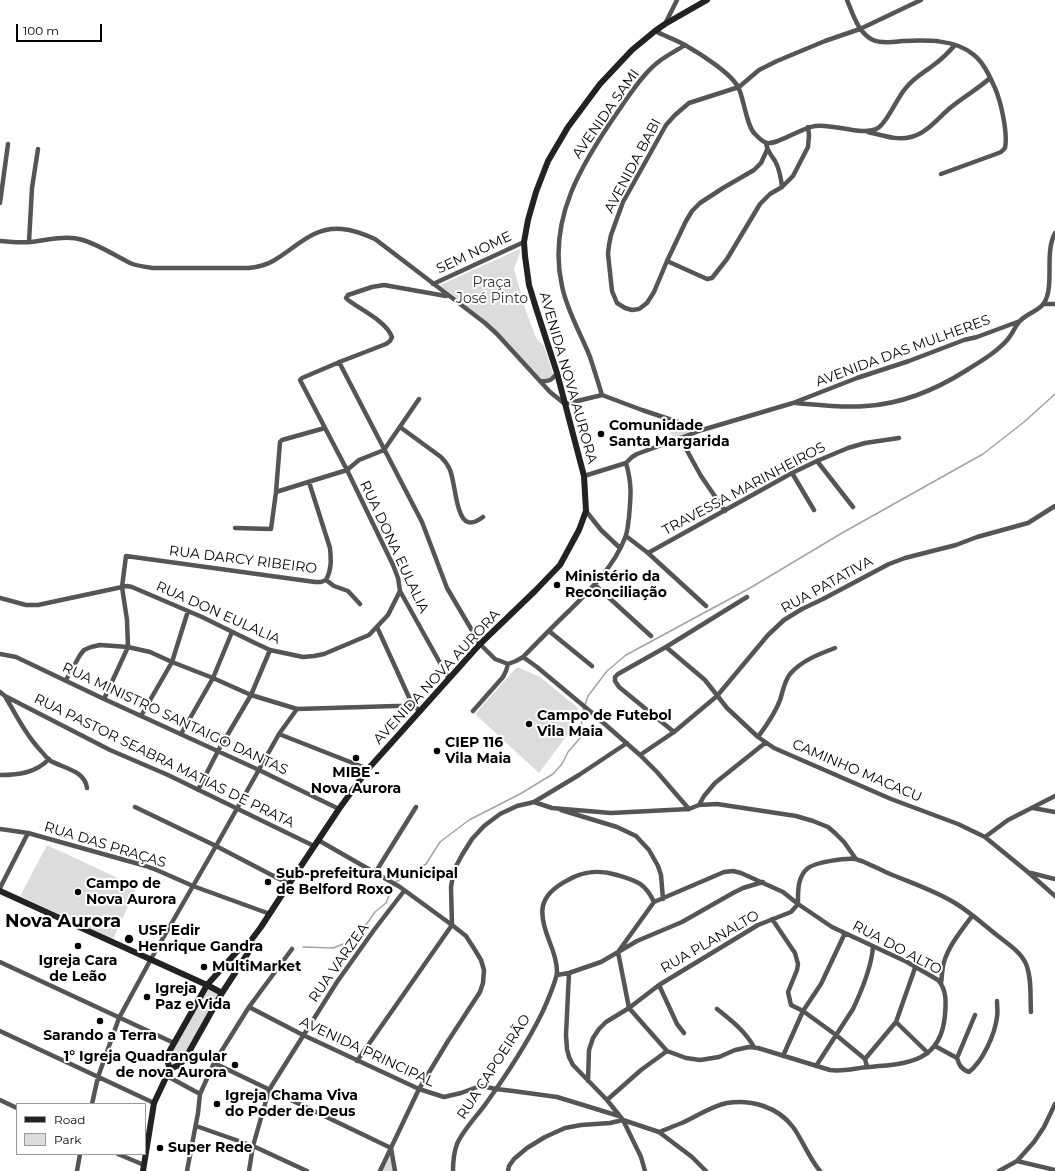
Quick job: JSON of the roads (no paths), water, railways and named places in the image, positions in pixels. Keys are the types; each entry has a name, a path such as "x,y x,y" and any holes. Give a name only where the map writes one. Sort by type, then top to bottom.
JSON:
{"street":[{"path":"665,24 677,0"},
{"name":"AVENIDA NOVA AURORA","path":"146,1150 154,1103 170,1069 168,1057 174,1043 207,985 242,946 249,943 261,928 288,884 368,769 480,644 535,591 560,564 579,530 586,511 584,476 580,456 557,373 529,285 524,236 536,192 548,161 568,127 600,84 632,50 665,24 707,0"},
{"path":"847,0 860,29 874,41 940,42 955,45 966,49 974,55 980,61 990,78 1000,102 1005,148 1001,152 941,174"},
{"path":"739,87 756,73 777,61 860,29 922,0"},
{"path":"655,32 685,45 715,64 739,87 750,127 754,133 766,143 767,150 778,168 782,187"},
{"name":"AVENIDA SAMI","path":"602,395 590,357 571,315 562,287 558,259 563,214 578,174 596,142 623,104 641,80 657,63 685,45"},
{"path":"868,132 878,128 883,123 905,89 913,80 936,64 955,45"},
{"path":"766,143 775,142 808,127 816,126 830,126 901,139 912,137 920,133 990,78"},
{"name":"AVENIDA BABI","path":"739,87 689,103 666,125 623,202 611,235 608,254 612,292 617,303 632,310 639,309 647,303 654,292 667,261 692,211 700,203 754,170 761,163 767,150"},
{"path":"667,261 710,279 727,259 748,222 765,198 782,187 793,176 806,150 809,140 808,127"},
{"path":"0,203 8,144"},
{"path":"28,242 32,188 38,149"},
{"path":"0,241 28,242 74,238 83,240 130,263 141,266 153,268 249,268 262,266 273,261 316,232 329,229 342,229 357,232 375,239 471,311 497,334 540,381 565,404 602,395 702,430"},
{"path":"1055,233 1050,247 1049,289 1044,304 1055,304"},
{"name":"SEM NOME","path":"433,284 524,242"},
{"path":"449,296 384,285 372,287 347,296 348,300 375,318 388,329 392,337 386,344 339,362 422,522 447,588 480,644 496,659 508,664 523,657 595,585 610,565 626,536 631,488 626,462"},
{"name":"AVENIDA DAS MULHERES","path":"793,403 865,407 898,401 942,385 999,348 1008,339 1020,321 1044,304"},
{"name":"AVENIDA DAS MULHERES","path":"584,476 626,462 637,454 702,430 793,403 857,378 1020,321"},
{"name":"RUA DONA EULALIA","path":"339,362 300,380 393,565 398,578 400,591 449,679"},
{"path":"540,381 550,381 557,373"},
{"path":"276,492 346,470 359,460 384,450 419,400"},
{"path":"400,427 446,462 450,469 458,506 464,520 471,523 483,518"},
{"path":"235,528 271,529 280,442 282,440 325,428"},
{"path":"680,438 701,476 725,511"},
{"name":"TRAVESSA MARINHEIROS","path":"648,553 792,473 817,461 848,448 865,443 899,438"},
{"path":"817,461 853,507"},
{"path":"792,473 814,510"},
{"name":"RUA DARCY RIBEIRO","path":"122,587 127,556 315,582 326,580 331,565 330,548 309,482"},
{"name":"RUA PATATIVA","path":"640,755 674,732 717,696 768,635 784,620 796,612 889,564 905,558 956,545 977,537 1028,523 1055,506"},
{"path":"586,511 601,530 620,548"},
{"path":"626,536 648,553 706,606"},
{"path":"326,580 334,586 348,591 360,604"},
{"path":"595,585 651,636"},
{"path":"0,598 26,605 38,605 122,587 127,620 128,647 104,699"},
{"name":"RUA DON EULALIA","path":"122,587 132,587 188,611 270,650 303,657 324,654 369,634 377,628 388,615 400,591"},
{"path":"674,732 619,687 615,681 615,677 747,597"},
{"path":"141,716 172,662 188,611"},
{"path":"377,628 413,706 421,711"},
{"path":"549,631 592,666"},
{"path":"181,734 213,678 232,632"},
{"path":"66,680 84,650 100,645 128,647 150,652 251,695 297,709 413,706"},
{"name":"CAMINHO MACACU","path":"666,647 705,680 727,708 765,743 891,799 958,824 985,837 1055,896"},
{"path":"758,738 768,724 780,701 786,681 790,674 813,657 835,648"},
{"path":"198,790 218,751 251,695 270,650"},
{"name":"RUA MINISTRO SANTAIGO DANTAS","path":"0,654 16,657 259,770 339,809"},
{"path":"523,657 537,667 627,743 657,772 689,808"},
{"path":"473,711 504,677 508,664"},
{"name":"RUA PASTOR SEABRA MATIAS DE PRATA","path":"0,692 5,696 110,750 168,775 314,846"},
{"name":"RUA PASTOR SEABRA MATIAS DE PRATA","path":"5,696 30,737 49,760"},
{"path":"92,1103 98,1077 119,1018 279,734 297,709"},
{"path":"279,734 368,769"},
{"path":"357,1061 452,924 451,887 454,870 472,839 484,826 500,814 517,806 534,802 586,771 627,743"},
{"path":"699,805 704,796 715,783 765,743"},
{"path":"0,775 23,773 38,769 49,760 76,773 84,779 87,788"},
{"path":"985,837 1008,820 1055,796"},
{"path":"534,802 617,828 636,836 649,850 658,866 661,874 663,898"},
{"path":"552,808 611,813 689,808 708,804 796,816 828,827 844,842 856,859"},
{"path":"135,807 216,846 288,884"},
{"path":"375,873 416,807"},
{"path":"1033,808 1055,812"},
{"name":"RUA DAS PRAÇAS","path":"0,829 28,833 146,866 193,886 270,914"},
{"path":"28,833 0,890 222,993"},
{"path":"318,840 386,879 452,924 466,936 475,950 484,970 480,992 419,1089 380,1171"},
{"path":"798,904 798,888 804,872 808,868 819,863 836,860 856,859 940,894 956,903 1022,957 1028,972 1031,1012"},
{"name":"RUA DO ALTO","path":"629,1008 668,1051 686,1058 700,1060 719,1057 735,1050 754,1047 830,1070 839,1071 889,1066 914,1060 928,1053 935,1046 941,1035 944,1023 945,995 938,980 873,946 832,927 783,892 763,882 741,873 733,871 724,872 654,902"},
{"path":"629,1008 618,952 654,902 649,892 644,885 632,879 612,873 596,872 583,873 555,887 548,894 543,905 542,918 556,960 557,975 569,973 601,962 618,952 637,941 676,925 743,888 763,882"},
{"path":"1029,873 1055,879"},
{"name":"RUA VARZEA","path":"249,1171 253,1146 269,1090 338,982 374,930 404,891"},
{"name":"RUA PLANALTO","path":"588,1081 589,1050 593,1038 606,1022 629,1008 658,985 758,925 791,912 798,904"},
{"path":"941,984 943,968 951,945 972,916"},
{"path":"772,919 795,953 798,964 788,992 791,1005 836,1035 865,1058 867,1067"},
{"path":"783,1056 802,1011 820,984 845,934"},
{"name":"AVENIDA NOVA AURORA","path":"170,1069 179,1065 185,1059 222,993 248,953 249,943"},
{"path":"816,1066 857,1000 872,961 873,946"},
{"path":"187,1171 196,1126 200,1094 214,1063 249,1007 292,949"},
{"path":"0,962 174,1043"},
{"path":"865,1058 896,1022 915,968"},
{"path":"569,973 566,1035 569,1057 573,1066 623,1120 641,1157 645,1171"},
{"name":"RUA CAPOEIRÃO","path":"453,1171 453,1164 458,1144 496,1090 516,1058 542,1013 557,975"},
{"path":"658,985 673,1018 684,1033"},
{"path":"975,1015 957,1058 959,1066 963,1070 969,1072 974,1068 989,1044 996,1025 998,1001"},
{"name":"AVENIDA PRINCIPAL","path":"249,1007 357,1061 419,1089 444,1097 452,1096 480,1086 496,1090 557,1097 619,1116"},
{"path":"717,1008 735,1023 754,1047"},
{"path":"896,1022 928,1053"},
{"path":"0,1031 154,1103"},
{"path":"935,1046 957,1058"},
{"path":"606,1100 641,1070 668,1051"},
{"path":"214,1063 391,1148"},
{"path":"167,1076 200,1094"},
{"path":"0,1100 16,1108"},
{"path":"659,1132 682,1123 710,1109 726,1104 755,1104 768,1107 785,1118 793,1126 820,1171"},
{"path":"999,1171 1017,1161 1034,1142 1047,1122 1055,1104"},
{"path":"508,1171 509,1166 514,1159 527,1148 545,1137 565,1128 623,1120 659,1132 692,1157 706,1171"},
{"path":"196,1126 253,1146 305,1170"},
{"path":"391,1148 396,1171"},
{"path":"77,1171 80,1155"},
{"path":"120,1155 143,1168"},
{"name":"AVENIDA NOVA AURORA","path":"143,1168 145,1155"},
{"path":"1017,1161 1055,1170"}],"waterway":[{"path":"303,947 333,948 351,941 361,932 375,912 386,903 394,883 426,864 440,842 469,820 520,794 553,774 562,764 568,752 581,737 582,714 588,696 607,671 626,655 750,588 842,533 983,454 1024,422 1055,394"}],"place":[{"name":"Comunidade Santa Margarida","path":"601,434"},
{"name":"Ministério da Reconciliação","path":"557,585"},
{"name":"Campo de Futebol Vila Maia","path":"529,724"},
{"name":"CIEP 116 Vila Maia","path":"437,751"},
{"name":"MIBE - Nova Aurora","path":"356,758"},
{"name":"Sub-prefeitura Municipal de Belford Roxo","path":"268,882"},
{"name":"Campo de Nova Aurora","path":"78,892"},
{"name":"USF Edir Henrique Gandra","path":"129,939"},
{"name":"Igreja Cara de Leão","path":"78,946"},
{"name":"MultiMarket","path":"204,967"},
{"name":"Igreja Paz e Vida","path":"147,997"},
{"name":"Sarando a Terra","path":"100,1021"},
{"name":"1° Igreja Quadrangular de nova Aurora","path":"235,1065"},
{"name":"Igreja Chama Viva do Poder de Deus","path":"217,1104"},
{"name":"Super Rede","path":"160,1148"}],"district":[{"name":"Nova Aurora","path":"63,922"}],"park label":[{"name":"Praça José Pinto","path":"492,292"}]}
